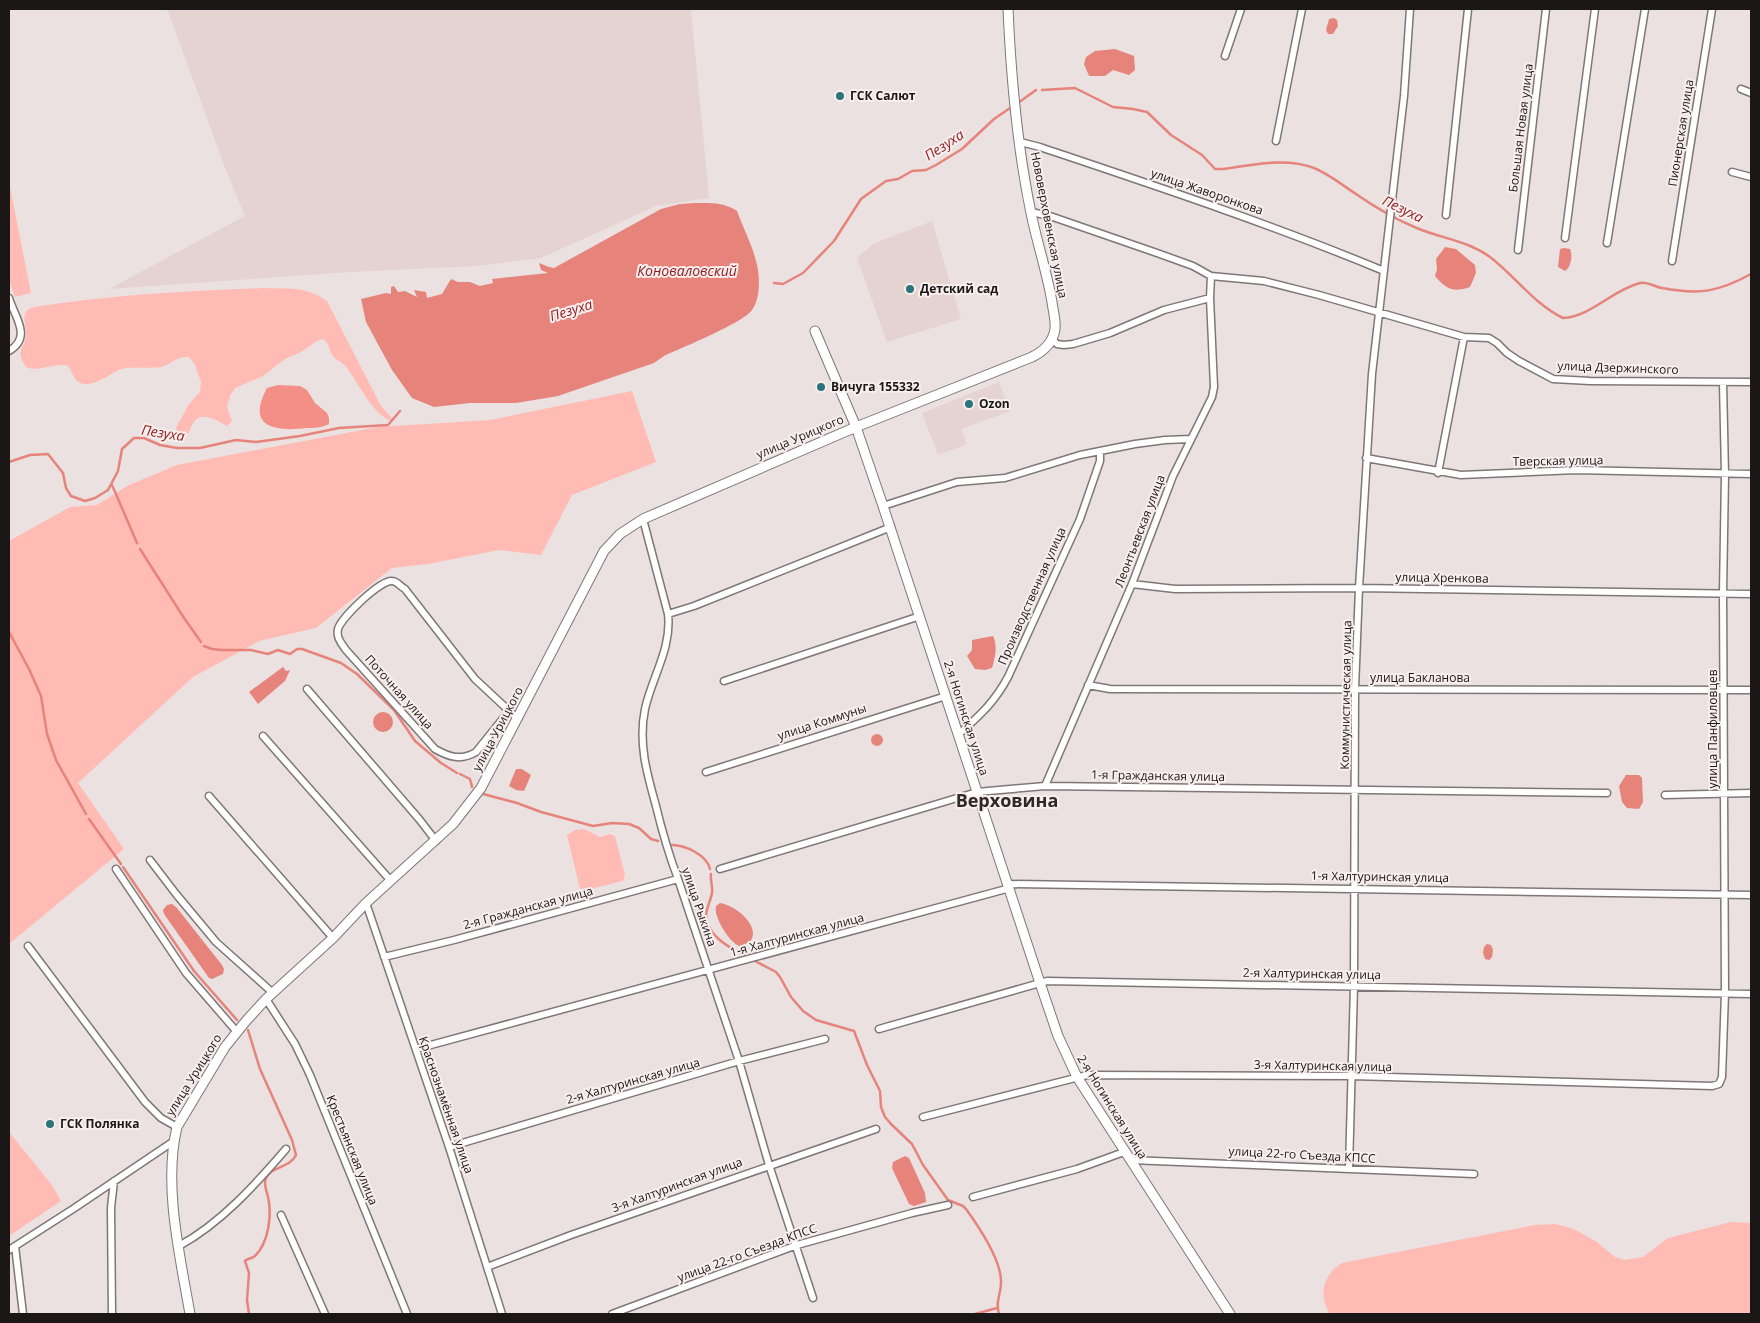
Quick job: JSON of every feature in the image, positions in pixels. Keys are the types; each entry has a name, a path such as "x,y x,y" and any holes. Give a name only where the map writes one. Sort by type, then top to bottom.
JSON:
{"main road":[{"name":"Нововерховенская улица","path":"1008,9 1013,87 1020,142 1031,212 1054,314 1055,330 1052,339"},
{"name":"2-я Ногинская улица","path":"815,331 856,427 1058,1036 1077,1077 1230,1314"},
{"name":"улица Урицкого","path":"190,1314 178,1246 171,1181 174,1140 177,1127 225,1047 237,1032 270,996 366,903 454,824 481,788 604,551 620,534 643,519 856,427 1032,357 1043,351 1052,339"}],"street":[{"path":"1226,56 1241,9"},
{"path":"1276,141 1302,9"},
{"name":"Коммунистическая улица","path":"1349,1169 1354,986 1355,689 1359,588 1372,374 1404,96 1410,9"},
{"path":"1446,215 1468,9"},
{"name":"Большая Новая улица","path":"1518,250 1546,9"},
{"path":"1565,238 1595,9"},
{"path":"1607,243 1645,9"},
{"name":"Пионерская улица","path":"1672,261 1712,9"},
{"path":"1741,89 1751,93"},
{"name":"улица Жаворонкова","path":"1020,142 1206,203 1384,271"},
{"path":"1732,172 1751,177"},
{"path":"1031,212 1050,216 1157,253 1193,266 1211,276"},
{"name":"Леонтьевская улица","path":"1045,786 1132,584 1173,476 1212,397 1211,276"},
{"name":"улица Дзержинского","path":"1211,276 1264,281 1464,337 1489,338 1497,342 1507,353 1519,361 1553,378 1751,382"},
{"path":"9,298 22,332 16,345 9,351"},
{"path":"1052,339 1057,344 1072,344 1110,333 1164,310 1210,298"},
{"path":"1438,472 1464,337"},
{"name":"улица Панфиловцев","path":"1722,1077 1725,993 1723,593 1725,475 1723,382"},
{"path":"883,506 957,482 1005,478 1080,455 1135,444 1191,439"},
{"name":"Производственная улица","path":"958,734 982,714 998,696 1008,677 1080,519 1100,461 1100,451"},
{"name":"Тверская улица","path":"1366,458 1461,476 1576,470 1725,475 1751,474"},
{"name":"улица Рыкина","path":"643,519 670,625 668,639 646,707 642,749 668,854 739,1061 769,1165 813,1298"},
{"path":"668,614 694,606 890,527"},
{"name":"Поточная улица","path":"388,581 392,581 405,590 475,678 509,711 476,752 461,758 448,756 435,749 339,640 338,631 342,622 360,601 388,581"},
{"name":"улица Хренкова","path":"1132,584 1175,589 1359,588 1751,594"},
{"path":"724,680 920,616"},
{"name":"улица Бакланова","path":"1088,685 1110,689 1751,690"},
{"path":"308,690 419,818 436,841"},
{"name":"улица Коммуны","path":"706,772 946,696"},
{"path":"509,711 518,719"},
{"path":"263,736 391,881"},
{"name":"1-я Гражданская улица","path":"720,869 977,792 1045,786 1607,793"},
{"path":"1664,795 1751,793"},
{"path":"209,796 332,938"},
{"name":"Крестьянская улица","path":"150,860 216,942 270,996 310,1076 407,1314"},
{"path":"116,869 186,973 237,1032"},
{"name":"2-я Гражданская улица","path":"384,957 454,940 678,879"},
{"name":"1-я Халтуринская улица","path":"416,1049 709,971 1009,886 1354,888 1751,894"},
{"name":"Краснознамённая улица","path":"366,903 449,1147 502,1314"},
{"path":"28,946 145,1102 161,1118 177,1127"},
{"name":"2-я Халтуринская улица","path":"880,1029 1040,983 1053,981 1751,994"},
{"name":"2-я Халтуринская улица","path":"449,1147 739,1061 825,1039"},
{"name":"3-я Халтуринская улица","path":"923,1117 1087,1075 1351,1076 1712,1086 1719,1084 1722,1077"},
{"name":"3-я Халтуринская улица","path":"487,1267 571,1235 876,1129"},
{"path":"23,1314 12,1248 174,1140"},
{"path":"178,1246 193,1238 246,1194 286,1148"},
{"path":"973,1197 1077,1169 1124,1152"},
{"name":"улица 22-го Съезда КПСС","path":"1130,1160 1474,1174"},
{"path":"112,1314 110,1208 114,1181"},
{"name":"улица 22-го Съезда КПСС","path":"612,1314 797,1245 948,1205"},
{"path":"281,1215 325,1314"}],"shaded area":[{"path":"167,9 691,9 709,198 656,206 541,258 477,266 351,272 109,289 245,216 226,170"},
{"path":"9,182 31,293 15,297 9,280"},
{"name":"Детский сад","path":"932,221 961,319 887,342 857,258 873,244"},
{"path":"264,288 304,291 327,301 381,406 393,419 391,421 384,418 372,405 346,367 333,357 328,344 322,339 285,359 263,376 235,388 230,396 227,407 232,421 227,426 210,418 201,417 194,422 188,433 181,436 178,435 176,428 189,404 200,392 201,382 195,365 189,357 178,358 161,367 121,369 95,383 82,384 76,380 68,366 57,365 31,369 26,367 21,357 21,350 26,336 25,315 29,309 34,307 91,299 149,294"},
{"path":"999,382 1010,411 961,429 967,444 938,455 922,413"},
{"path":"278,385 300,386 307,390 315,403 327,413 329,424 318,427 283,429 267,424 262,419 260,411 261,401 267,388"},
{"path":"632,391 656,462 572,495 541,555 499,550 428,564 392,568 316,628 259,641 193,677 78,783 124,849 9,944 9,541 70,507 97,505 129,485 177,465 378,427 490,420"},
{"path":"584,829 600,837 610,834 615,836 625,875 623,881 586,890 580,889 567,835 575,830"},
{"path":"9,1132 52,1185 61,1201 9,1236"},
{"path":"1731,1222 1751,1223 1751,1314 1330,1314 1324,1300 1324,1286 1327,1279 1330,1273 1342,1263 1535,1225 1555,1224 1574,1229 1597,1242 1615,1257 1624,1260 1643,1257 1668,1238"}],"water":[{"path":"1334,18 1337,20 1338,26 1333,34 1328,34 1326,30 1329,19"},
{"path":"1115,49 1134,56 1135,70 1129,75 1113,70 1105,76 1089,76 1084,64 1086,57 1095,51"},
{"name":"Коноваловский","path":"680,204 722,205 737,211 757,266 759,286 757,299 752,310 737,322 664,356 654,363 558,396 516,403 470,403 434,407 412,398 392,370 366,322 361,299 386,293 391,294 391,287 394,286 398,292 405,291 417,297 414,290 426,292 427,298 442,294 451,279 458,282 470,282 480,286 493,283 492,279 548,273 541,270 539,263 554,268 661,209"},
{"path":"1445,247 1456,249 1475,265 1476,273 1470,287 1459,290 1450,289 1435,276 1437,269 1436,259"},
{"path":"1560,249 1570,249 1571,254 1570,264 1565,271 1558,267"},
{"path":"993,636 996,648 992,668 985,670 975,669 967,656 972,650 972,640"},
{"path":"283,667 286,671 290,670 285,681 258,704 249,692"},
{"path":"379,712 387,712 393,718 393,726 387,732 379,732 373,726 373,718"},
{"path":"879,734 882,735 882,745 875,746 872,745 871,738 872,735"},
{"path":"516,769 522,769 531,775 524,791 516,790 509,786"},
{"path":"1626,775 1639,775 1642,778 1643,802 1639,809 1627,808 1622,802 1619,786"},
{"path":"720,903 739,912 750,923 753,936 750,942 739,946 727,934 717,916 716,906"},
{"path":"172,904 222,965 224,969 223,974 212,979 209,978 164,914 163,910 167,905"},
{"path":"1487,944 1491,945 1493,950 1492,957 1489,960 1485,959 1483,953 1484,947"},
{"path":"905,1156 909,1158 925,1193 926,1202 914,1206 909,1204 892,1168 893,1162"}],"waterway":[{"name":"Пезуха","path":"1042,90 1075,88 1113,107 1147,112 1171,135 1202,155 1215,169 1281,162 1320,170 1379,209 1403,222 1482,252 1490,257 1534,298 1563,318 1583,313 1620,291 1640,283 1675,290 1698,291 1729,285 1751,274"},
{"name":"Пезуха","path":"1018,103 1036,90"},
{"name":"Пезуха","path":"774,283 783,284 803,273 834,241 861,199 886,181 898,179 912,171 926,170 936,165 962,149 994,119 1013,106"},
{"name":"Пезуха","path":"9,462 30,455 48,454 63,473 66,488 71,496 85,501 95,498 108,490 118,471 122,449 134,438 144,438 160,445 177,448 200,448 236,440 256,442 339,428 388,425 400,411"},
{"path":"112,485 137,543"},
{"path":"140,549 201,642"},
{"path":"9,632 41,696 47,734 56,760 86,814"},
{"path":"204,646 212,649 251,650 268,654 278,650 290,654 297,649 302,649 341,663 357,674 394,710 415,741 441,763 457,773"},
{"path":"460,774 470,779 472,787"},
{"path":"483,794 593,826 612,823 629,824 639,828 651,839 658,841"},
{"path":"89,819 121,864"},
{"path":"672,845 683,847 700,855 705,859 710,869"},
{"path":"123,867 194,971 237,1020"},
{"path":"711,874 712,890 706,913 708,923 720,941 745,956"},
{"path":"755,961 776,972 791,997 803,1011 816,1020 854,1031 867,1065 880,1091 881,1107 885,1117 912,1144 923,1165 948,1200 966,1209 989,1244 1000,1274 999,1314"},
{"path":"248,1030 260,1069 292,1140 296,1155 290,1162 272,1171 265,1181 270,1212 268,1228 260,1250 255,1256 245,1261 249,1273 247,1300 249,1314"},
{"path":"975,1314 997,1308"}],"place":[{"name":"ГСК Салют","path":"840,96"},
{"name":"Детский сад","path":"910,289"},
{"name":"Вичуга 155332","path":"821,387"},
{"name":"Ozon","path":"969,404"},
{"name":"ГСК Полянка","path":"50,1124"}],"district":[{"name":"Верховина","path":"1007,801"}]}
